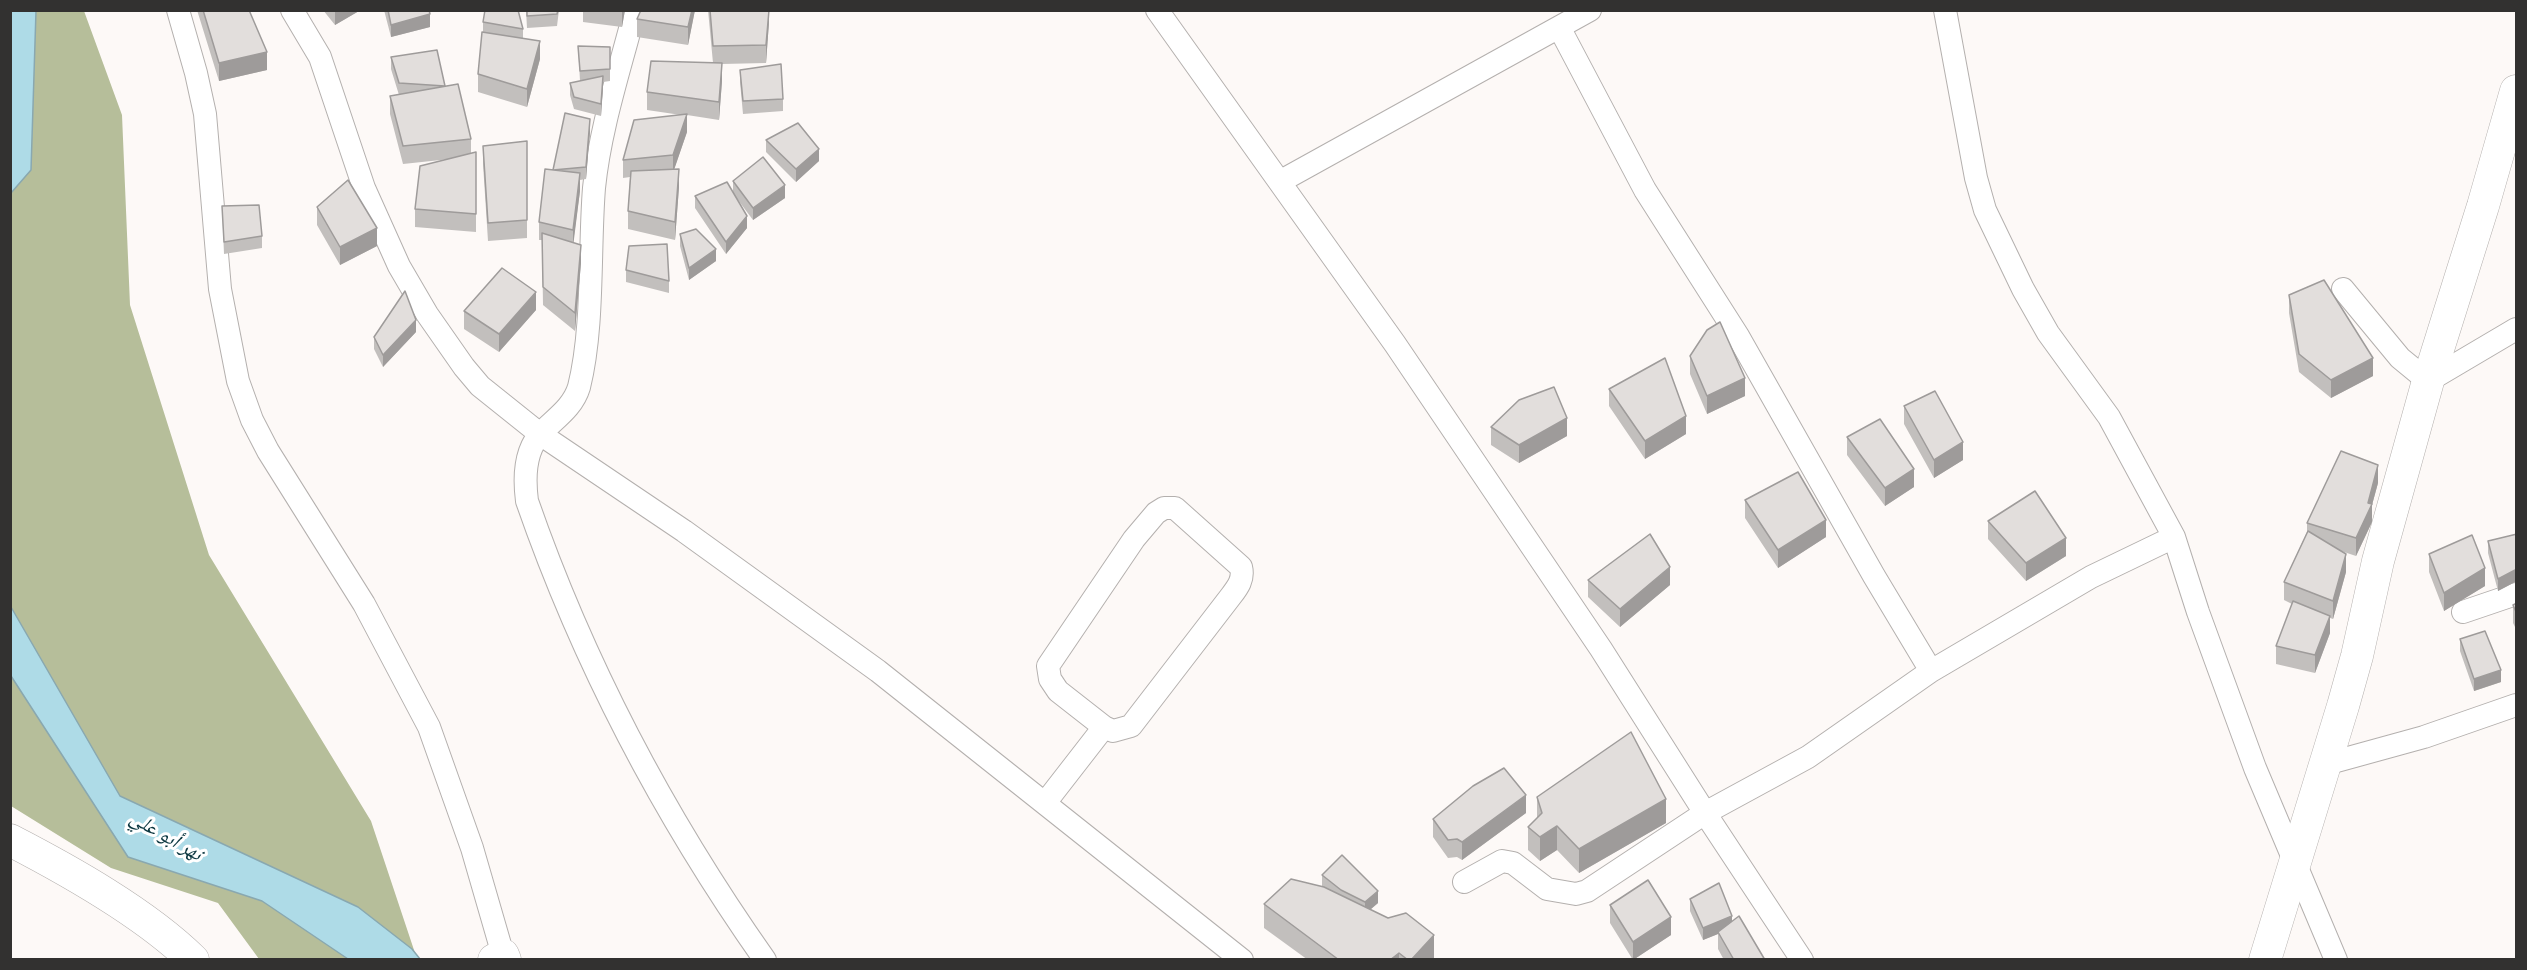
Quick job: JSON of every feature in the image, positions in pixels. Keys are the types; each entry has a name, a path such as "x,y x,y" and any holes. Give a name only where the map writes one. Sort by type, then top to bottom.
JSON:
{"street":[{"path":"178,10 205,114 220,289 238,381 252,420 268,452 364,604 429,728 472,848 500,958"},
{"path":"292,10 320,57 364,188 399,266 427,314 480,386 540,434 684,531 878,671 1242,960"},
{"path":"635,10 607,118 594,186 586,343 578,389 564,413 540,434 530,453 524,477 526,501 587,649 630,743 684,838 765,960"},
{"path":"1157,10 1395,344 1601,649 1802,960"},
{"path":"1281,181 1560,29 1590,10"},
{"path":"1945,10 1976,178 1985,210 2023,289 2048,333 2109,417 2174,537 2219,672 2255,768 2336,960"},
{"path":"1560,29 1645,190 1738,336 1874,576 1931,671"},
{"path":"2265,960 2357,656 2378,561 2428,381 2517,91"},
{"path":"2343,289 2400,358 2428,381"},
{"path":"2428,381 2517,329"},
{"path":"1164,508 1175,508 1241,567 1243,574 1240,584 1131,726 1113,730 1104,727 1058,691 1050,679 1048,666 1134,539 1156,513 1164,508"},
{"path":"1464,882 1502,861 1513,863 1547,889 1576,894 1587,891 1705,813 1808,757 1931,671 2091,577 2174,537"},
{"path":"2463,612 2517,594"},
{"path":"2326,764 2424,737 2517,705"},
{"path":"1045,803 1104,727"},
{"path":"10,840 128,909 180,947 193,960"}],"green space":[{"path":"10,11 84,11 122,115 130,305 209,555 371,821 417,959 259,959 218,903 111,868 11,806"}],"water":[{"path":"11,10 36,11 31,170 11,193"},
{"name":"نهر أبو علي","path":"11,607 120,796 358,907 412,949 420,959 348,959 262,901 128,857 11,676"}],"building":[{"path":"203,10 249,10 267,52 219,63"},
{"path":"388,10 429,10 430,14 391,25"},
{"path":"485,10 518,10 523,29 483,22"},
{"path":"527,10 558,10 557,14 527,16"},
{"path":"641,10 692,10 688,27 637,19"},
{"path":"710,10 769,10 766,45 713,46"},
{"path":"482,32 540,41 527,89 478,74"},
{"path":"578,46 610,47 610,69 580,71"},
{"path":"437,50 445,86 399,83 391,57"},
{"path":"651,61 722,63 719,102 647,92"},
{"path":"781,64 783,99 743,101 740,70"},
{"path":"603,76 601,104 574,97 570,83"},
{"path":"458,84 471,139 403,146 390,96"},
{"path":"565,113 590,119 586,167 553,170"},
{"path":"687,114 673,155 623,160 634,120"},
{"path":"798,123 819,149 796,169 766,140"},
{"path":"527,141 527,220 488,223 483,146"},
{"path":"476,152 476,214 415,209 420,166"},
{"path":"763,157 785,185 753,208 733,181"},
{"path":"545,169 580,173 573,230 539,222"},
{"path":"679,169 675,222 628,211 631,171"},
{"path":"348,180 377,228 340,247 317,207"},
{"path":"727,182 747,216 726,242 695,196"},
{"path":"259,205 262,236 224,242 222,206"},
{"path":"696,229 716,249 689,268 680,234"},
{"path":"542,233 581,245 575,313 543,287"},
{"path":"667,244 669,281 626,270 629,246"},
{"path":"502,268 536,292 499,334 464,311"},
{"path":"2324,280 2373,358 2331,380 2299,354 2289,295"},
{"path":"405,291 416,320 383,355 374,337"},
{"path":"1720,322 1745,378 1707,396 1690,356 1707,330"},
{"path":"1665,358 1686,416 1645,441 1609,389"},
{"path":"1554,387 1567,418 1519,445 1491,427 1519,400"},
{"path":"1935,391 1963,442 1934,460 1904,406"},
{"path":"1880,419 1914,469 1885,488 1847,437"},
{"path":"2341,451 2378,465 2368,503 2372,504 2356,538 2307,523"},
{"path":"1798,472 1826,520 1778,550 1745,500"},
{"path":"2035,491 2066,538 2026,563 1988,521"},
{"path":"2308,531 2346,554 2333,601 2284,582"},
{"path":"1650,534 1670,567 1620,609 1588,580"},
{"path":"2517,534 2517,569 2498,579 2488,541"},
{"path":"2472,535 2485,568 2444,593 2429,554"},
{"path":"2293,601 2330,616 2315,655 2276,646"},
{"path":"2485,631 2501,670 2474,679 2460,639"},
{"path":"1631,732 1666,799 1579,849 1557,826 1540,837 1528,827 1542,813 1537,797"},
{"path":"1504,768 1526,795 1462,842 1457,839 1448,840 1433,819 1473,786"},
{"path":"1342,855 1378,891 1365,902 1341,890 1322,875"},
{"path":"1291,879 1324,887 1388,918 1406,913 1434,935 1411,960 1399,953 1390,960 1339,960 1264,904"},
{"path":"1648,880 1671,917 1633,942 1610,905"},
{"path":"1719,883 1732,916 1703,928 1690,899"},
{"path":"1739,916 1765,960 1734,960 1718,932"}]}
